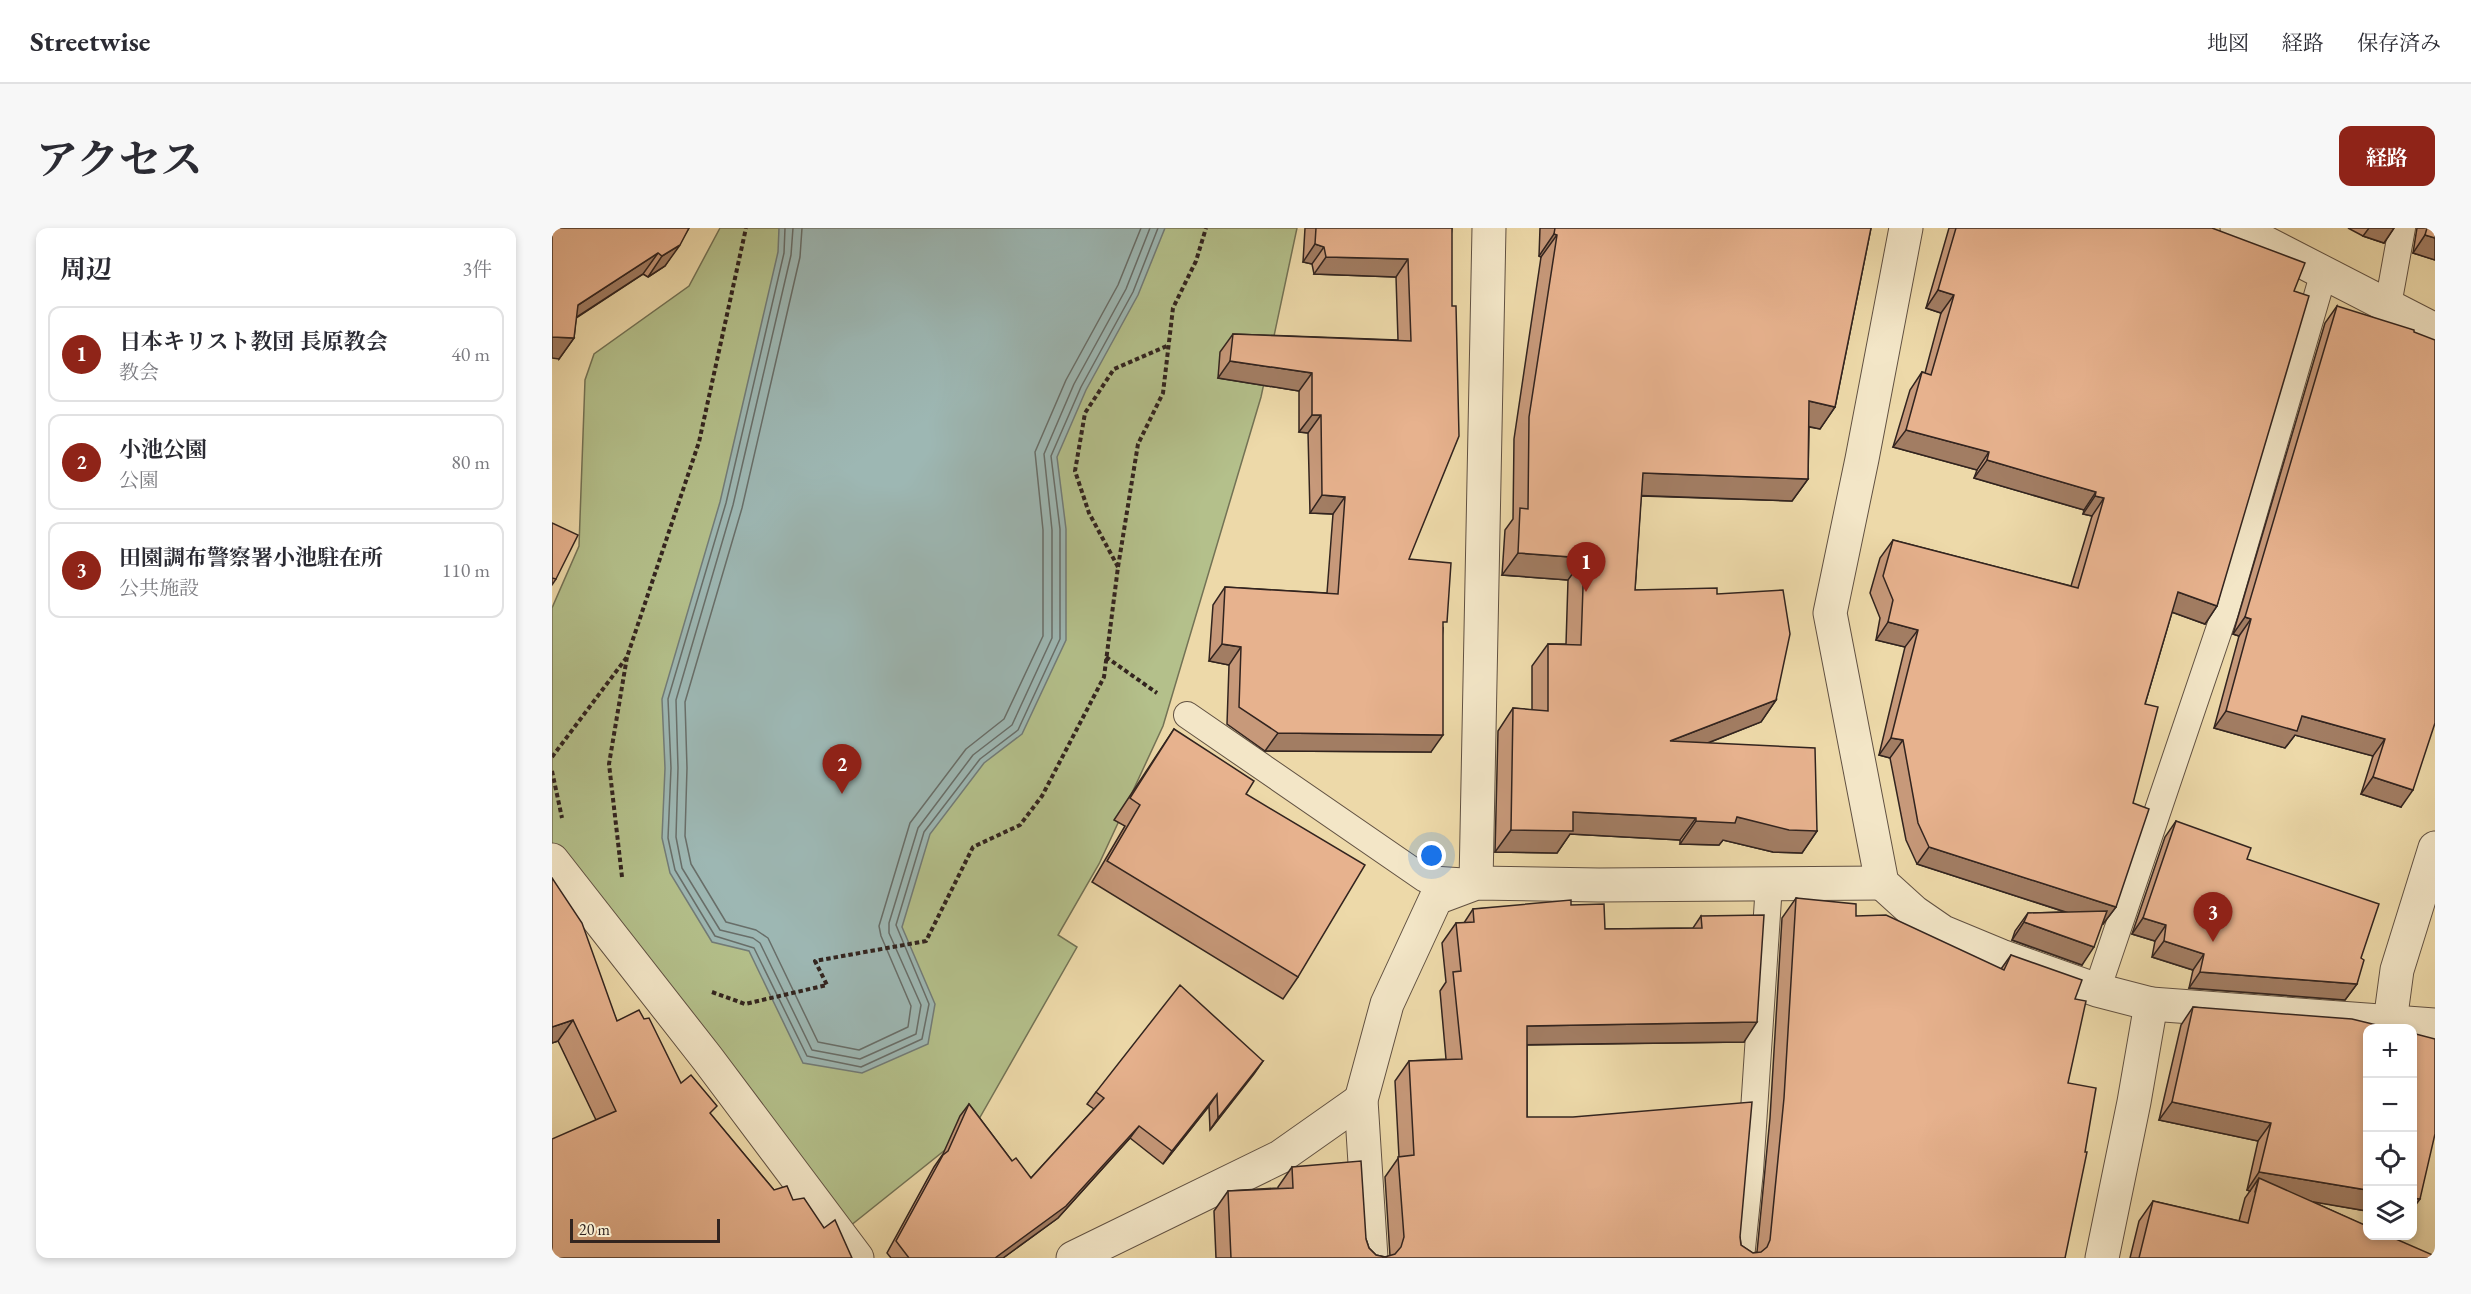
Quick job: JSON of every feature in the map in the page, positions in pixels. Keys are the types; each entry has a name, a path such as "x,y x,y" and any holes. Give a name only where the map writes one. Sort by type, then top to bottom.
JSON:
{"street":[{"path":"1476,883 1489,228"},
{"path":"1906,228 1830,613 1882,884 1914,912 1943,932 2001,956 2097,990 2151,1004 2435,1025"},
{"path":"2237,228 2435,330"},
{"path":"2390,1022 2397,970 2435,848"},
{"path":"552,860 707,1058 857,1258"},
{"path":"1371,1258 1361,1100 1387,1005 1436,897 1476,883 1882,884"},
{"path":"2102,1258 2151,1004"},
{"path":"1073,1258 1280,1157 1361,1100"}],"lane":[{"path":"2388,305 2402,228"},
{"path":"2097,990 2225,612 2324,272"},
{"path":"1187,715 1425,879 1476,883"},
{"path":"1741,1258 1750,1171 1769,884"}],"path":[{"path":"622,881 609,764 627,657 699,442 746,228"},
{"path":"706,990 745,1005 827,985 815,961 926,941 973,847 1020,825 1042,796 1104,677 1118,567 1138,444 1163,393 1173,308 1196,261 1206,228"},
{"path":"1118,567 1089,513 1075,471 1085,413 1114,369 1167,346"},
{"path":"552,757 627,657"},
{"path":"1106,657 1187,715"}],"green space":[{"path":"720,228 1297,228 1261,397 1163,726 1099,864 1058,935 1077,947 975,1126 840,1234 552,862 552,608 579,546 585,380 594,354 689,286"}],"water":[{"path":"779,228 1165,228 1138,295 1086,390 1057,457 1066,529 1066,640 1022,734 984,763 930,834 902,927 935,1004 928,1044 862,1073 803,1063 749,951 712,942 670,873 662,838 665,768 662,699 720,502 778,252"}],"building":[{"path":"552,228 689,228 680,245 662,256 658,253 578,305 574,338 552,337"},
{"path":"1316,228 1452,228 1452,306 1456,306 1459,436 1409,559 1451,563 1447,622 1443,622 1443,735 1278,733 1239,707 1241,647 1222,644 1225,587 1338,594 1345,497 1322,495 1321,415 1312,415 1312,373 1230,361 1233,334 1411,341 1408,259 1326,257 1324,247 1315,244"},
{"path":"1555,228 1871,228 1835,407 1809,401 1808,479 1643,473 1635,590 1717,588 1717,594 1783,590 1790,634 1776,700 1670,741 1815,748 1817,831 1789,830 1737,817 1735,823 1696,821 1696,818 1573,812 1573,831 1511,830 1513,708 1548,711 1548,644 1581,645 1584,558 1518,553 1520,508 1528,509 1529,417 1557,235 1554,234"},
{"path":"1956,228 2212,228 2305,263 2294,291 2309,296 2217,606 2178,592 2145,704 2158,707 2133,803 2149,809 2116,907 1929,847 1918,823 1903,740 1891,738 1918,630 1888,622 1893,600 1883,576 1893,540 2078,588 2104,498 2095,496 2096,492 1987,460 1989,452 1906,430 1922,372 1931,375 1954,295 1938,290"},
{"path":"2427,228 2435,228 2435,238 2425,235"},
{"path":"2337,306 2414,330 2414,332 2435,340 2435,723 2413,790 2373,777 2385,739 2302,716 2297,731 2226,711 2251,619 2245,617"},
{"path":"552,523 578,535 556,579 552,578"},
{"path":"1174,729 1254,781 1246,794 1365,865 1298,977 1107,861 1140,805 1130,798"},
{"path":"2176,821 2251,848 2247,859 2379,904 2361,958 2364,960 2357,984 2200,972 2204,954 2164,941 2166,925 2143,918"},
{"path":"552,878 582,923 617,1021 639,1010 644,1019 649,1018 681,1083 691,1075 717,1106 710,1113 774,1190 787,1186 793,1200 804,1198 824,1228 835,1220 852,1258 552,1258 552,1139 616,1111 573,1020 552,1027"},
{"path":"1796,898 1856,904 1856,916 1886,915 2004,970 2011,955 2082,980 2075,999 2086,1001 2068,1083 2096,1088 2085,1152 2087,1152 2065,1258 1231,1258 1228,1191 1293,1188 1292,1167 1361,1161 1366,1239 1369,1248 1376,1255 1385,1257 1395,1254 1401,1247 1404,1237 1398,1157 1414,1155 1409,1061 1462,1059 1453,972 1461,971 1456,923 1474,922 1473,909 1571,900 1571,905 1604,904 1605,929 1702,928 1701,916 1764,915 1757,1022 1527,1026 1527,1117 1573,1117 1752,1102 1740,1237 1741,1245 1753,1253 1761,1252 1770,1240 1784,1098"},
{"path":"2107,911 2094,947 2024,922 2028,913"},
{"path":"1180,985 1263,1061 1218,1118 1217,1094 1172,1151 1139,1126 1066,1206 995,1258 909,1258 896,1241 943,1155 948,1151 969,1104 1012,1161 1016,1158 1031,1178 1104,1098 1096,1092"},
{"path":"2193,1007 2352,1019 2372,1024 2363,1024 2363,1189 2259,1172 2271,1123 2172,1102"},
{"path":"2417,1034 2435,1039 2435,1134 2420,1199 2417,1199"},
{"path":"2259,1178 2363,1224 2363,1240 2398,1240 2435,1258 2139,1258 2153,1201 2248,1223"}],"place":[{"name":"日本キリスト教団 長原教会","path":"1586,592"},
{"name":"小池公園","path":"842,794"},
{"name":"田園調布警察署小池駐在所","path":"2213,942"}]}
